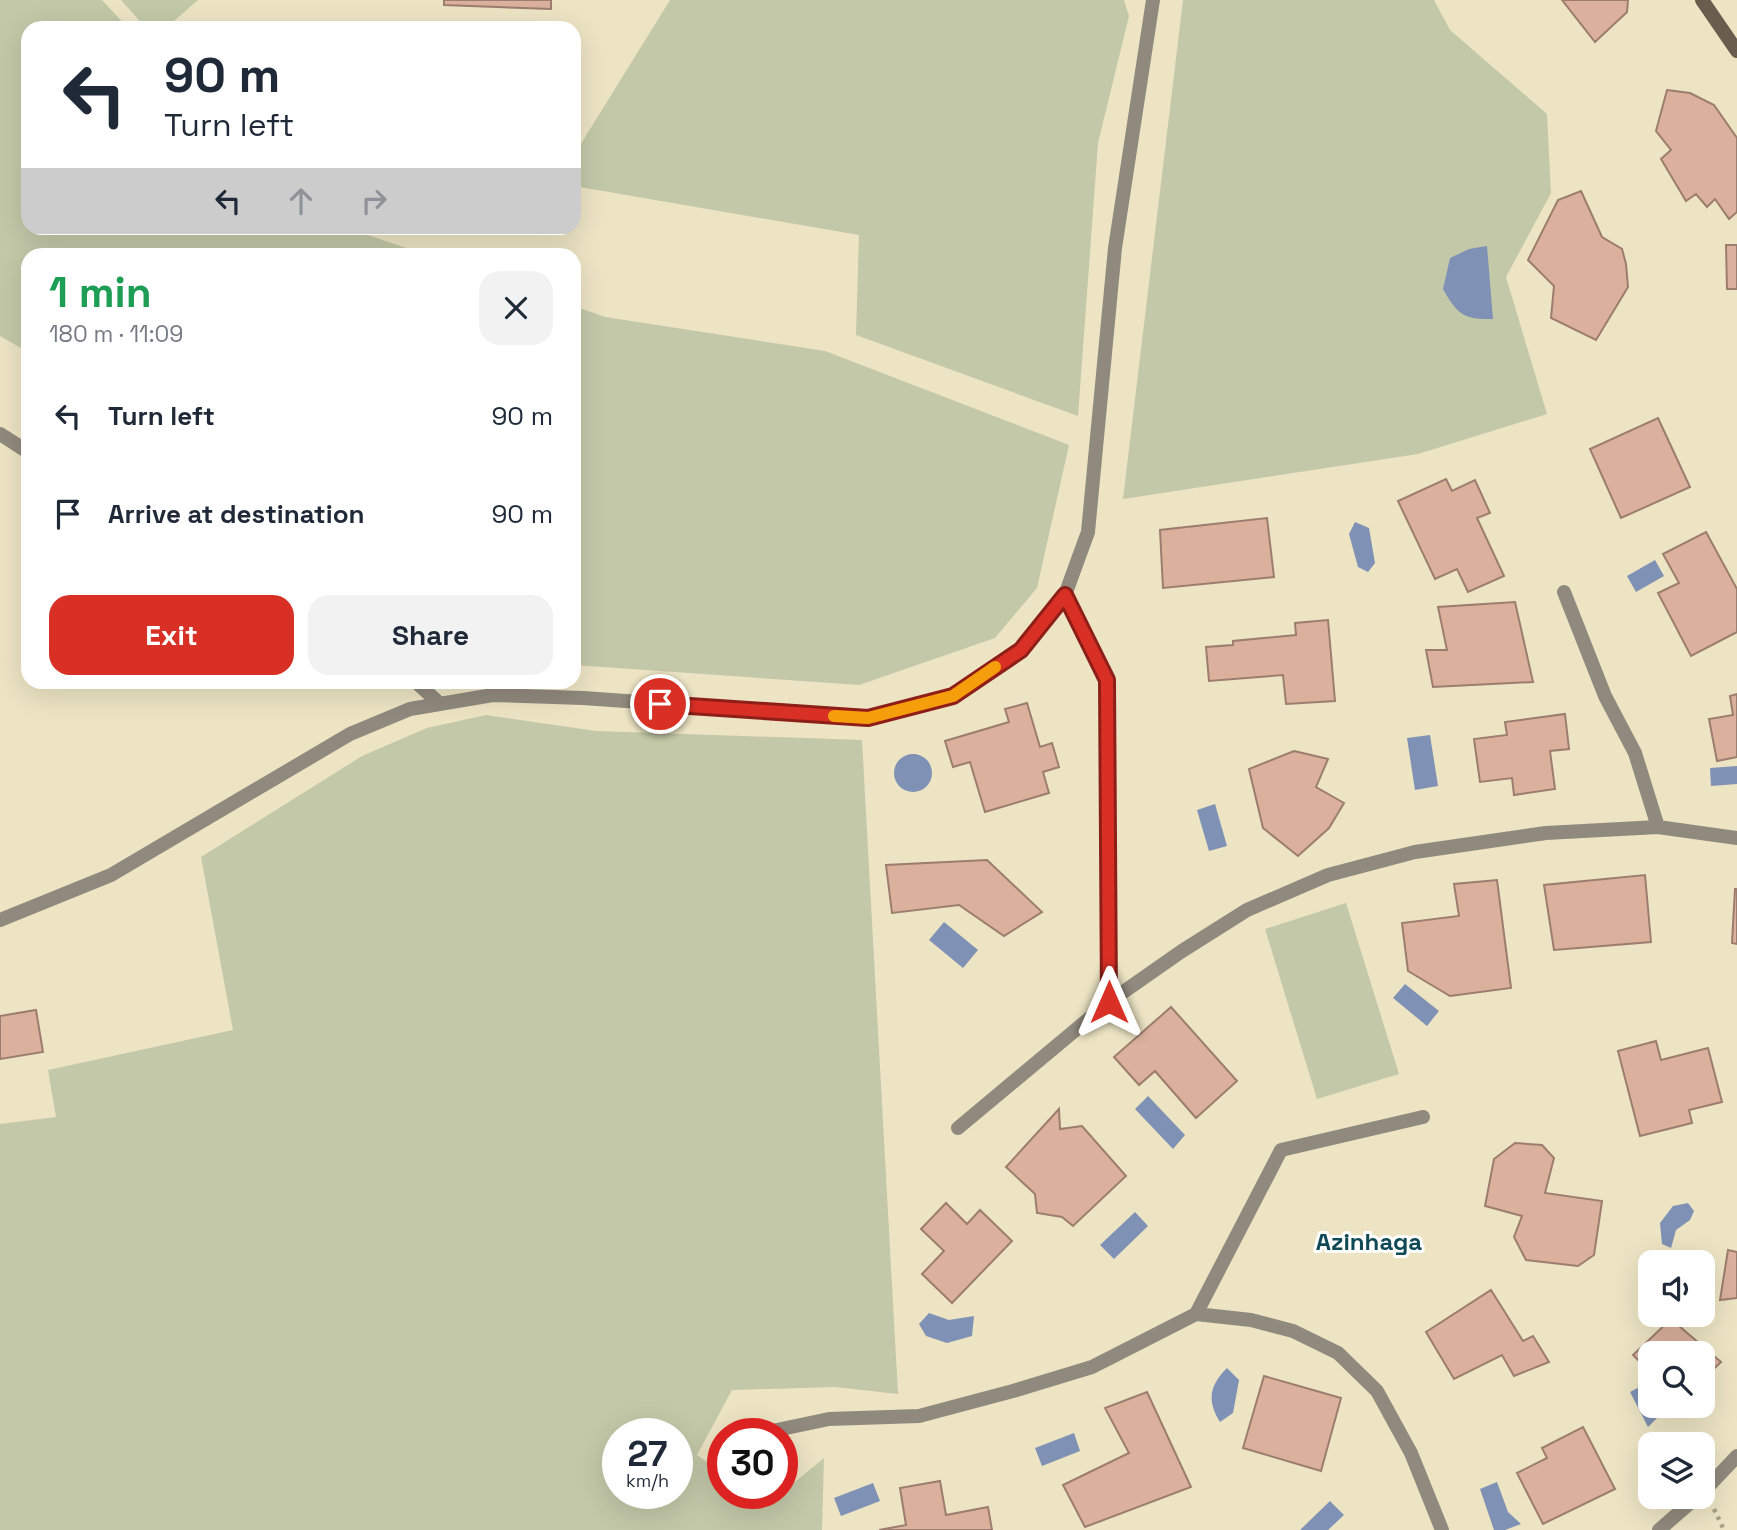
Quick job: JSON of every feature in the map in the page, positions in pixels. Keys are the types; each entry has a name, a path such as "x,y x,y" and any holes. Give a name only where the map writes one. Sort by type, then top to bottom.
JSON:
{"street":[{"path":"0,920 111,875 350,734 410,709 493,695 583,698 868,718 953,696 1021,650 1065,595 1088,532 1115,247 1153,0"},
{"path":"1702,0 1737,51"},
{"path":"0,434 21,448"},
{"path":"1564,592 1605,696 1635,753 1658,827"},
{"path":"1065,595 1107,680 1109,1002"},
{"path":"424,689 440,704"},
{"path":"958,1128 1109,1002 1182,951 1247,909 1328,875 1415,852 1546,833 1658,827 1737,838"},
{"path":"1196,1314 1282,1150 1423,1117"},
{"path":"798,1426 829,1419 919,1416 1013,1391 1092,1367 1196,1314 1251,1320 1293,1331 1338,1353 1377,1391 1411,1453 1442,1530"},
{"path":"1715,1479 1737,1456"},
{"path":"1659,1530 1683,1509"}],"green space":[{"path":"0,0 102,0 122,21 21,21 21,235 368,235 406,248 21,248 21,348 0,336"},
{"path":"121,0 198,0 174,21 140,21"},
{"path":"670,0 1124,0 1129,16 1098,143 1078,416 856,335 859,235 581,187 581,144"},
{"path":"1183,0 1434,0 1450,30 1547,114 1551,193 1506,277 1547,414 1418,454 1123,499"},
{"path":"581,308 605,317 825,351 1069,445 1037,588 995,638 859,685 581,665"},
{"path":"486,715 596,731 862,740 898,1394 835,1387 732,1390 717,1418 707,1418 707,1436 697,1455 707,1462 707,1509 798,1509 798,1479 824,1458 822,1530 0,1530 0,1124 56,1117 48,1070 233,1030 201,857 362,756 427,728"},
{"path":"1346,903 1399,1074 1317,1099 1265,929"}],"water":[{"path":"1487,246 1493,319 1468,317 1457,310 1443,289 1450,258 1469,249"},
{"path":"1355,522 1369,528 1375,563 1368,572 1358,567 1349,534"},
{"path":"1655,560 1664,576 1636,592 1627,576"},
{"path":"1430,735 1438,786 1415,790 1407,738"},
{"path":"913,754 927,759 932,773 927,787 913,792 899,787 894,773 899,759"},
{"path":"1737,766 1737,784 1711,786 1710,768"},
{"path":"1215,804 1227,846 1209,851 1197,810"},
{"path":"944,922 978,950 963,968 929,940"},
{"path":"1405,984 1439,1011 1427,1026 1393,998"},
{"path":"1148,1096 1185,1135 1173,1149 1135,1109"},
{"path":"1688,1203 1694,1211 1690,1220 1676,1230 1671,1248 1662,1244 1660,1223 1673,1206"},
{"path":"1135,1212 1148,1226 1114,1259 1100,1245"},
{"path":"929,1313 949,1320 974,1316 972,1336 947,1343 926,1336 919,1324"},
{"path":"1227,1368 1239,1380 1233,1413 1220,1422 1213,1407 1212,1394 1216,1381"},
{"path":"1638,1388 1638,1408 1630,1392"},
{"path":"1643,1418 1657,1418 1648,1427"},
{"path":"1074,1433 1080,1451 1042,1466 1035,1448"},
{"path":"1497,1482 1508,1512 1521,1524 1505,1530 1494,1530 1480,1489"},
{"path":"873,1483 880,1501 841,1516 834,1498"},
{"path":"1330,1501 1344,1515 1328,1530 1300,1530"}],"building":[{"path":"444,0 551,0 551,9 444,5"},
{"path":"1562,0 1628,0 1627,12 1595,42"},
{"path":"1667,90 1690,93 1714,105 1737,138 1737,212 1729,219 1715,199 1707,207 1696,194 1686,201 1661,159 1671,150 1656,131"},
{"path":"1581,191 1602,237 1622,249 1626,264 1628,287 1596,340 1551,318 1554,286 1528,260 1558,200"},
{"path":"1726,245 1737,245 1737,289 1727,289"},
{"path":"1658,418 1690,487 1621,518 1590,449"},
{"path":"1446,479 1452,491 1475,480 1490,513 1477,518 1504,576 1468,592 1457,569 1435,579 1398,501"},
{"path":"1267,518 1274,577 1163,588 1160,530"},
{"path":"1706,532 1737,589 1737,632 1691,656 1658,593 1679,583 1663,554"},
{"path":"1515,602 1533,682 1433,687 1426,650 1447,650 1438,607"},
{"path":"1328,620 1335,701 1286,704 1283,675 1209,681 1206,647 1233,645 1233,641 1296,635 1295,623"},
{"path":"1737,694 1737,757 1717,761 1709,719 1733,715 1730,696"},
{"path":"1027,703 1040,747 1052,743 1059,767 1043,772 1049,793 985,812 970,762 953,767 945,741 1009,722 1005,709"},
{"path":"1565,714 1569,749 1550,751 1555,789 1514,795 1512,778 1480,782 1474,739 1507,735 1505,722"},
{"path":"1294,751 1328,759 1316,787 1344,803 1329,828 1298,856 1263,828 1249,769"},
{"path":"987,860 1042,912 1004,936 959,905 892,913 886,865"},
{"path":"1645,875 1651,942 1554,950 1544,885"},
{"path":"1497,880 1511,988 1450,996 1408,971 1402,923 1459,916 1454,884"},
{"path":"1737,889 1737,944 1732,943"},
{"path":"1171,1007 1237,1081 1196,1118 1155,1071 1139,1085 1114,1057"},
{"path":"36,1010 43,1052 0,1059 0,1016"},
{"path":"1656,1041 1661,1060 1708,1048 1722,1102 1689,1110 1692,1123 1640,1136 1618,1051"},
{"path":"1059,1109 1060,1129 1082,1126 1126,1176 1073,1226 1062,1217 1037,1213 1035,1194 1006,1167"},
{"path":"1515,1143 1542,1145 1554,1158 1545,1193 1602,1201 1594,1255 1578,1266 1526,1260 1514,1237 1522,1216 1485,1206 1494,1159"},
{"path":"946,1203 967,1224 980,1210 1012,1241 952,1303 922,1274 944,1251 921,1229"},
{"path":"1728,1250 1737,1252 1737,1298 1720,1300"},
{"path":"1491,1290 1523,1341 1533,1336 1549,1362 1514,1376 1502,1355 1454,1379 1426,1332"},
{"path":"1663,1327 1680,1327 1697,1341 1648,1341"},
{"path":"1715,1357 1721,1362 1715,1368"},
{"path":"1264,1376 1341,1398 1321,1471 1243,1448"},
{"path":"1147,1392 1191,1487 1085,1527 1063,1485 1129,1453 1105,1408"},
{"path":"1583,1427 1615,1489 1543,1524 1517,1473 1547,1458 1542,1448"},
{"path":"940,1481 946,1515 988,1507 992,1530 879,1530 906,1525 900,1488"}],"slow traffic":[{"path":"834,716 868,718 953,696 995,667"}],"district":[{"name":"Azinhaga","path":"1369,1242"}],"route":[{"path":"660,704 868,718 953,696 1021,650 1065,595 1107,680 1109,1002"}]}
